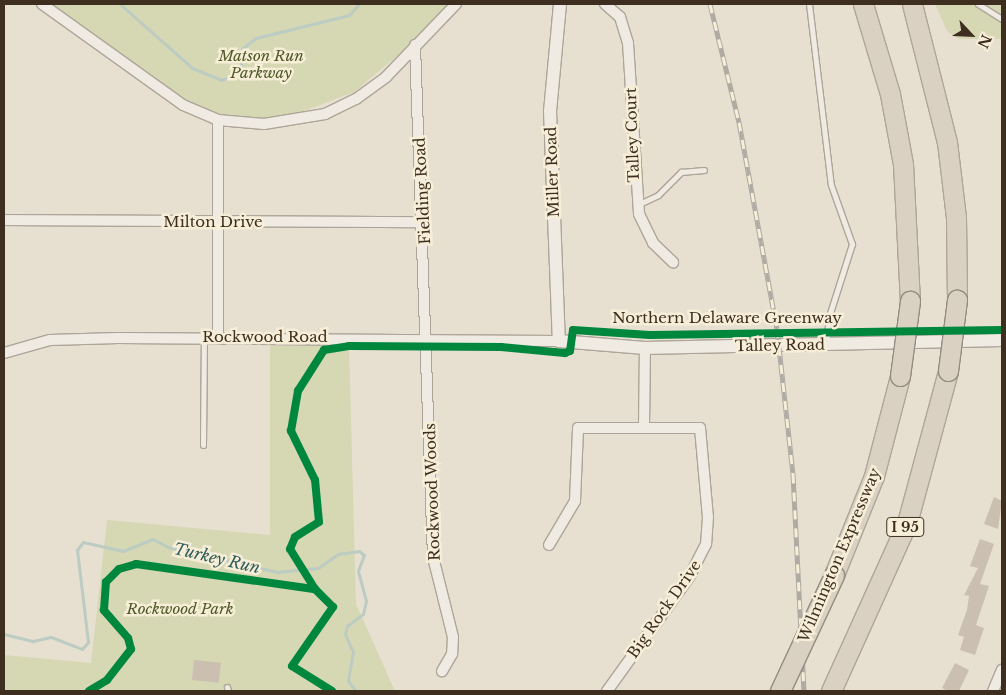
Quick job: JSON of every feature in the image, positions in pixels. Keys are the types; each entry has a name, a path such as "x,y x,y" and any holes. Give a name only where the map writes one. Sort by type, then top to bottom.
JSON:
{"highway":[{"name":"Wilmington Expressway","path":"780,691 834,575 874,476 900,376 910,301 903,164 890,94 863,4"},
{"name":"I 95","path":"834,683 907,524 948,371 957,300 956,217 947,142 912,4"}],"street":[{"path":"42,4 166,94 218,120 280,124 340,109 372,89 456,4"},
{"name":"Miller Road","path":"559,341 550,111 560,4"},
{"name":"Talley Court","path":"605,4 620,18 628,43 636,205 647,235 674,262"},
{"name":"Fielding Road","path":"415,45 428,338"},
{"path":"218,120 218,337"},
{"name":"Milton Drive","path":"4,220 423,222"},
{"name":"Rockwood Road","path":"4,353 64,339 218,337 559,341"},
{"name":"Rockwood Woods","path":"428,338 433,557 453,637 452,654 442,671"},
{"name":"Talley Road","path":"559,341 644,348 1002,340"},
{"path":"549,545 574,501 578,428 644,427 644,348"},
{"name":"Big Rock Drive","path":"607,691 697,564 709,530 700,428 644,427"},
{"path":"993,691 1002,670"}],"lane":[{"path":"809,4 831,185 852,234 849,266 829,316 826,344"},
{"path":"978,4 1002,20"},
{"path":"636,205 658,195 681,172 704,170"},
{"path":"203,445 204,337"}],"green space":[{"name":"Matson Run Parkway","path":"42,4 459,4 354,92 270,124 218,120 166,94"},
{"path":"935,4 1002,4 1002,39 959,39 947,31"},
{"name":"Rockwood Park","path":"270,346 349,346 356,604 395,691 4,691 4,655 91,663 107,520 270,535"}],"building":[{"path":"994,497 1002,501 998,529 984,524"},
{"path":"980,539 994,544 980,584 989,586 976,625 984,628 975,655 960,650 964,637 958,635 967,610 969,596 964,595 978,568 970,566"},
{"path":"194,660 221,663 219,683 192,680"},
{"path":"955,663 969,670 959,691 948,691 942,688"}],"waterway":[{"path":"120,4 192,68 221,80 240,74 243,48 256,38 349,15 359,4"},
{"name":"Turkey Run","path":"4,634 33,641 51,637 82,649 88,642 77,550 83,542 123,551 153,539 168,547 277,572 318,568 338,554 359,551 364,555 358,571 366,601 363,614 347,626 345,634 353,652 348,681 356,691"}],"railway":[{"path":"710,4 739,122 777,329 793,474 804,691"}],"cycle path":[{"name":"Northern Delaware Greenway","path":"332,691 292,666 333,607 315,589 290,549 295,537 319,522 315,480 291,431 298,391 324,350 349,346 501,347 565,353 570,351 573,330 650,335 1002,330"},
{"path":"89,691 107,680 131,649 128,638 104,610 106,582 119,569 136,564 315,589"}]}
